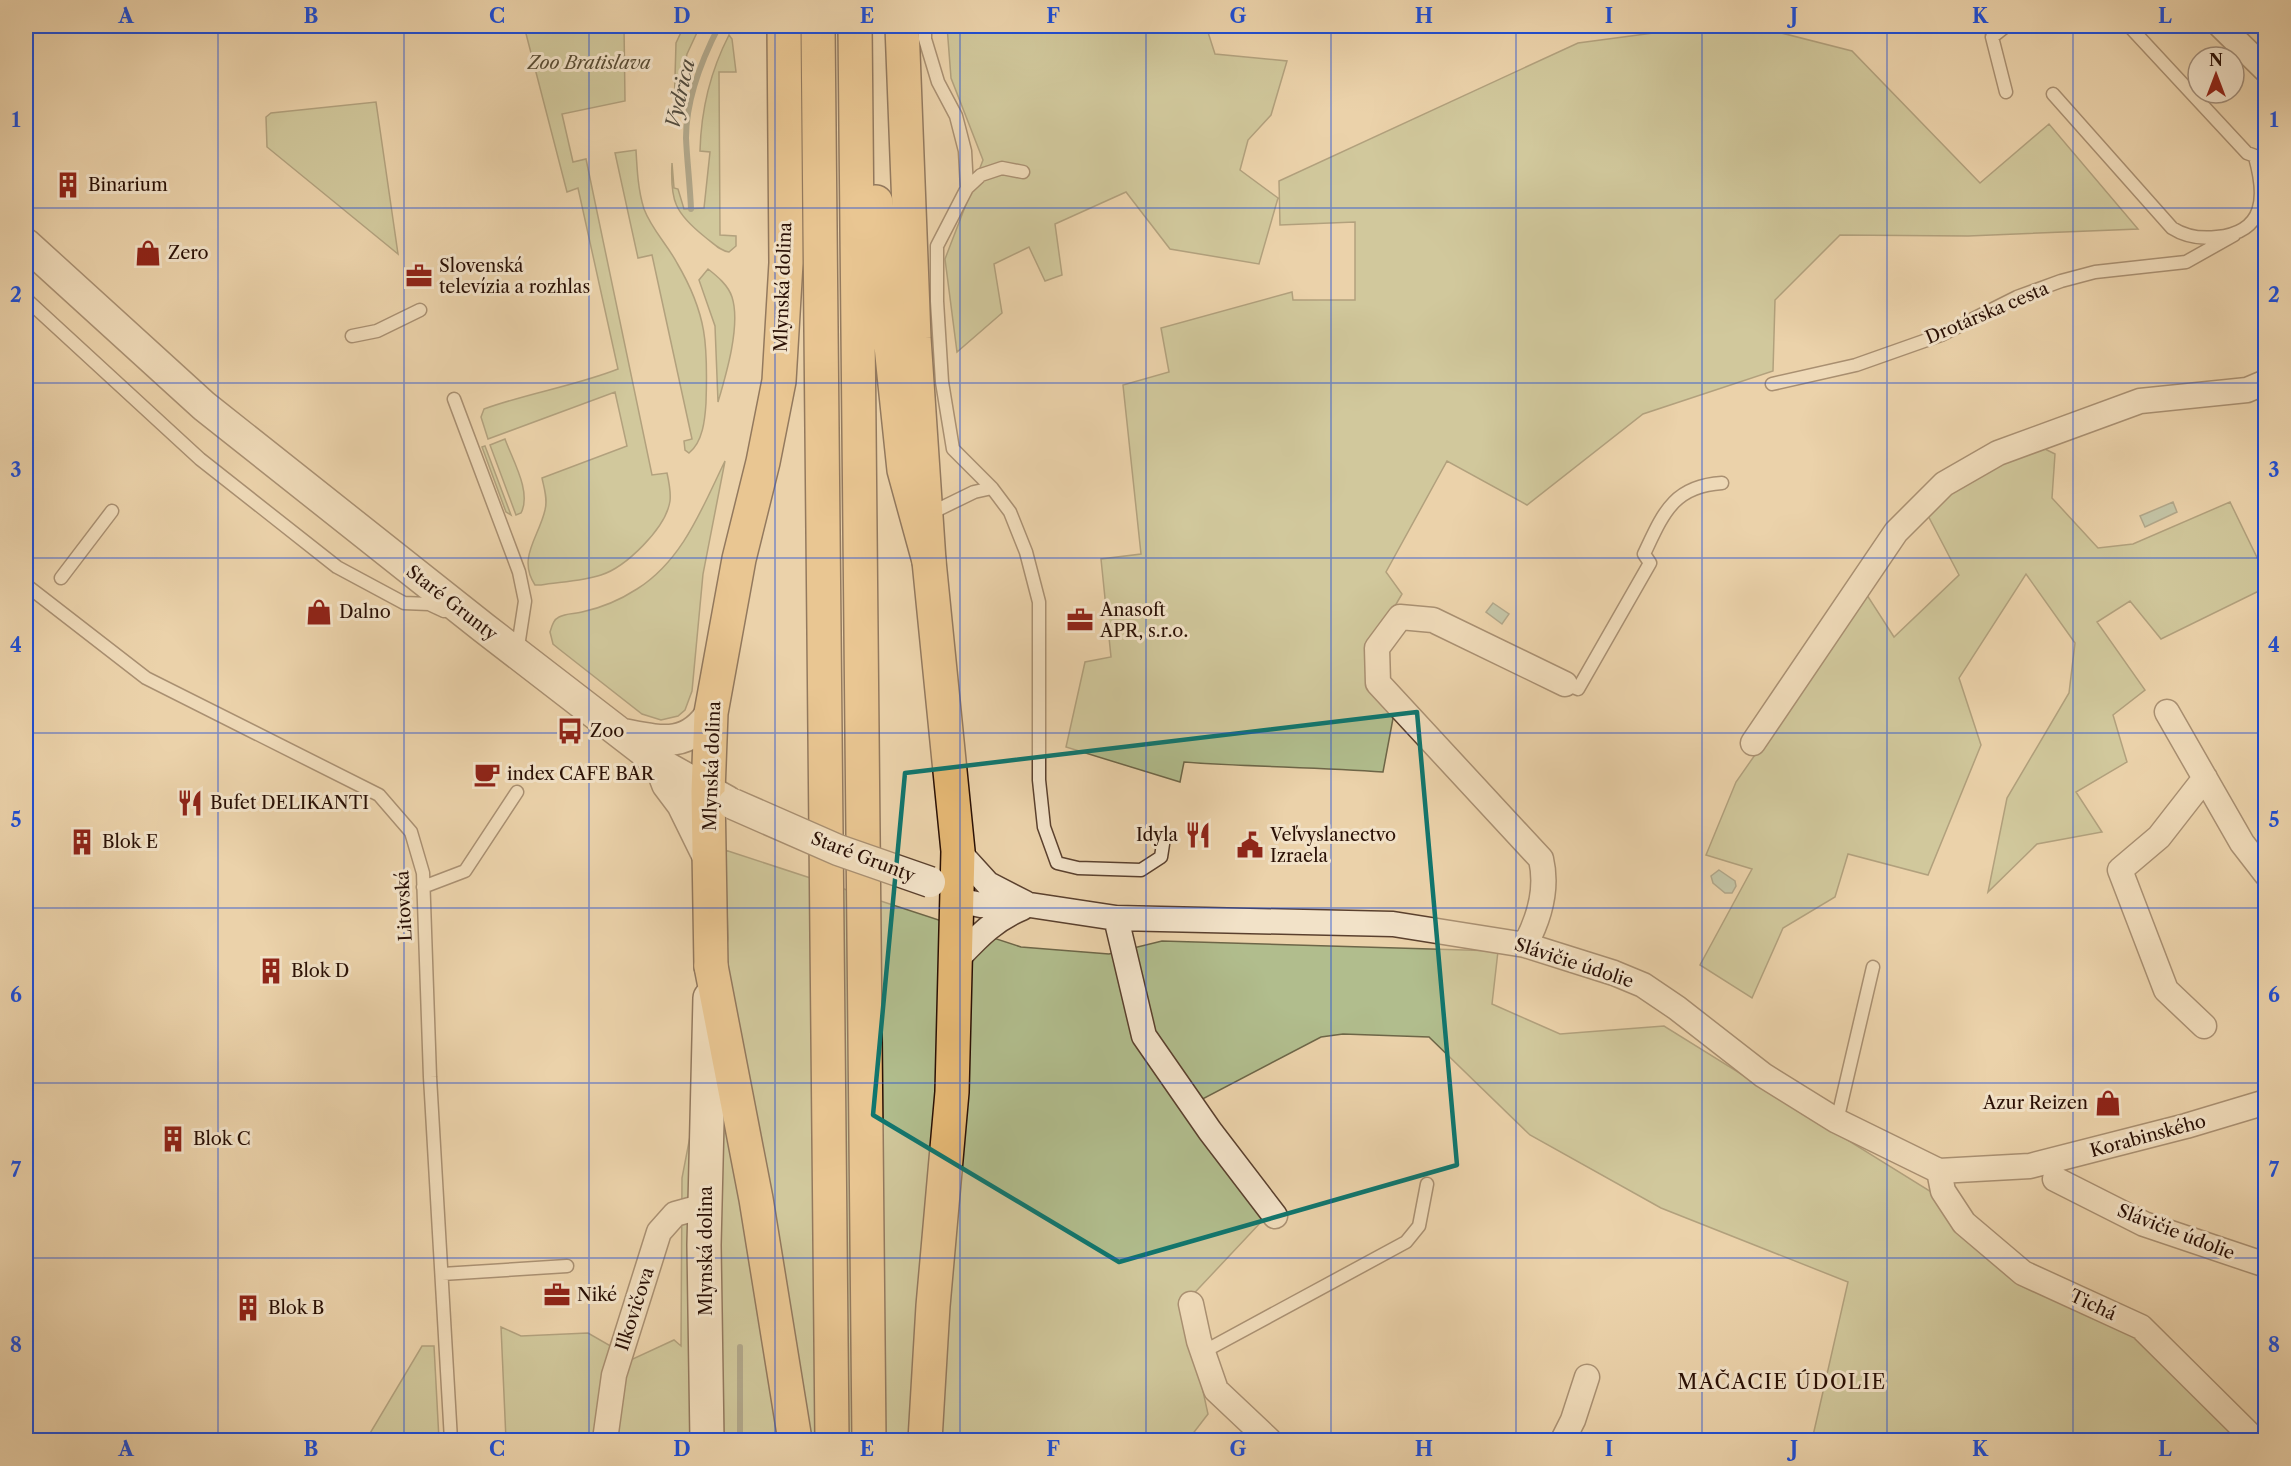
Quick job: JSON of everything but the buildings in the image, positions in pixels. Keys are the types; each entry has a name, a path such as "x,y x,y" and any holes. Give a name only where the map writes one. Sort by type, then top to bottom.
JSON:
{"main road":[{"name":"Mlynská dolina","path":"707,1440 704,1206 711,966 709,859 721,798 711,713 739,559 763,462 779,381 786,263 784,26"},
{"path":"818,26 831,1440"},
{"path":"857,26 904,470 929,561"},
{"path":"857,26 869,1440"},
{"path":"902,26 914,338 929,561 958,879 952,1092 933,1306 925,1440"},
{"path":"711,966 756,1199 795,1440"}],"street":[{"path":"2221,26 2265,70"},
{"name":"Staré Grunty","path":"26,244 204,406 516,654 658,763 721,798 838,850 958,879"},
{"path":"1754,743 1896,532 1944,484 1998,453 2140,400 2247,390 2265,382"},
{"path":"1524,945 1541,907 1544,874 1541,860 1378,683 1377,648 1400,617 1433,620 1565,684"},
{"path":"2167,712 2242,843 2265,874"},
{"path":"619,734 660,741 681,739 701,729 711,713"},
{"path":"658,763 667,784 682,804 709,859"},
{"path":"2204,1026 2166,990 2120,870 2159,837 2205,778"},
{"name":"Slávičie údolie","path":"958,879 981,905 1030,905"},
{"name":"Slávičie údolie","path":"958,879 1030,905 1118,926 1393,924 1524,945 1614,972 1643,985 1677,1008 1763,1075 1837,1121 1939,1171 2030,1166"},
{"path":"956,960 986,928 1001,917 1030,905"},
{"path":"1118,926 1144,1036 1210,1131 1275,1216"},
{"name":"Korabinského","path":"2030,1166 2186,1126 2265,1102"},
{"name":"Tichá","path":"1939,1171 1943,1191 1964,1223 2023,1273 2141,1327 2255,1440"},
{"name":"Slávičie údolie","path":"2055,1179 2145,1224 2265,1265"},
{"name":"Ilkovičova","path":"605,1440 614,1375 659,1232 675,1214 704,1206"},
{"path":"1191,1304 1203,1353 1216,1390 1269,1440"},
{"path":"1563,1440 1573,1420 1587,1377"}],"lane":[{"path":"925,26 925,39 938,82 956,116 965,151 967,188"},
{"path":"2006,26 1992,37 2006,92"},
{"path":"2129,26 2247,153 2260,158"},
{"path":"2053,94 2172,228 2185,237 2214,238 2234,235"},
{"name":"Drotárska cesta","path":"1772,384 1856,365 1941,335 2017,297 2061,281 2095,272 2186,262 2248,228 2258,213 2260,158"},
{"path":"1023,172 1002,168 981,175 967,188 937,246 942,382 953,449 992,489 1010,512 1026,552 1039,602 1039,780 1044,827 1057,863 1078,868 1141,870 1161,857 1164,844"},
{"path":"26,299 200,459 337,567 404,603 429,604 484,628"},
{"path":"352,336 376,331 420,310"},
{"path":"454,399 519,572 525,601 516,654"},
{"path":"1565,684 1578,689 1650,563 1644,554 1666,508 1700,484 1722,483"},
{"path":"926,516 974,492 992,489"},
{"path":"61,578 112,511"},
{"name":"Litovská","path":"26,585 146,678 380,795 411,832 423,873 430,1077 451,1440"},
{"path":"423,887 465,871 517,792"},
{"path":"1837,1121 1873,967"},
{"path":"1203,1353 1406,1242 1419,1226 1427,1184"},
{"path":"442,1274 567,1266"}],"highlighted area":[{"path":"1417,712 1457,1165 1119,1262 873,1115 905,773"}],"green space":[{"name":"Zoo Bratislava","path":"524,26 624,26 625,101 562,114 573,162 586,159 652,475 667,473 670,494 667,512 661,523 643,545 622,564 594,577 541,585 535,585 528,566 531,548 546,506 542,478 627,446 615,392 488,439 481,417 484,409 618,369 578,188 567,192"},
{"path":"684,26 700,26 687,54 674,112 676,43"},
{"path":"947,26 1206,26 1215,54 1287,61 1271,115 1248,140 1240,170 1278,198 1259,264 1170,249 1126,192 1055,224 1062,275 1045,281 1029,247 994,264 1002,313 957,352 945,259 983,160 951,78"},
{"path":"1706,26 1754,26 1852,51 1980,183 2049,124 2138,229 1968,236 1840,235 1775,300 1773,371 1643,414 1527,505 1447,461 1386,572 1402,594 1371,647 1394,713 1383,772 1184,762 1180,782 1066,747 1085,662 1111,657 1101,559 1141,554 1123,385 1169,372 1161,328 1292,292 1293,300 1355,300 1355,222 1280,225 1279,181 1578,43"},
{"path":"729,35 732,39 736,72 719,72 720,235 736,236 736,246 729,252 714,244 681,213 676,205 672,187 672,163 674,188 678,189 684,209 704,208 710,152 700,151 702,121 712,77"},
{"path":"376,102 398,254 267,147 266,117 271,113"},
{"path":"636,150 639,187 644,209 687,281 700,314 706,347 705,416 700,437 689,453 685,450 684,441 692,439 652,255 638,258 615,153"},
{"path":"708,269 728,289 732,297 735,321 731,350 718,402 715,326 699,280"},
{"path":"505,439 523,486 524,505 521,513 516,515 490,445"},
{"path":"2035,444 2055,454 2052,498 2098,548 2133,544 2230,502 2265,574 2265,588 2161,639 2130,601 2097,622 2145,690 2113,715 2127,762 2076,792 2102,832 2037,844 1988,892 2007,798 2069,693 2075,643 2026,574 1959,678 1981,745 1928,875 1848,854 1835,897 1783,928 1752,998 1700,965 1752,869 1706,855 1736,782 1867,595 1894,637 1959,575 1924,508"},
{"path":"485,446 511,515 506,512 482,447"},
{"path":"725,461 703,574 692,691 685,710 678,716 661,720 642,714 559,649 553,644 550,632 554,621 559,617 610,603 631,593 653,577 667,563 690,532"},
{"path":"725,850 1021,947 1109,954 1162,941 1498,951 1492,1004 1560,1034 1664,1026 1933,1193 1960,1232 2136,1335 2242,1440 1812,1440 1848,1282 1661,1208 1530,1135 1429,1037 1343,1034 1321,1037 1189,1106 1263,1220 1184,1304 1208,1414 1188,1440 506,1440 501,1327 521,1336 588,1333 633,1359 674,1340 681,1346 682,1178 728,939"},
{"path":"422,1346 434,1346 439,1440 366,1440"}],"shaded area":[{"path":"2173,502 2177,512 2145,527 2140,516"},
{"path":"1493,603 1509,614 1502,624 1486,612"},
{"path":"1719,870 1735,881 1736,886 1732,893 1725,893 1713,883 1711,876"}],"waterway":[{"name":"Vydrica","path":"691,209 686,138 689,109 701,66 719,26"},
{"name":"Vydrica","path":"740,1347 740,1440"}],"place":[{"name":"Binarium","path":"68,185"},
{"name":"Zero","path":"148,253"},
{"name":"Slovenská televízia a rozhlas","path":"419,276"},
{"name":"Dalno","path":"319,612"},
{"name":"Anasoft APR, s.r.o.","path":"1080,620"},
{"name":"Zoo","path":"570,731"},
{"name":"index CAFE BAR","path":"487,774"},
{"name":"Bufet DELIKANTI","path":"190,803"},
{"name":"Idyla","path":"1198,835"},
{"name":"Blok E","path":"82,842"},
{"name":"Veľvyslanectvo Izraela","path":"1250,845"},
{"name":"Blok D","path":"271,971"},
{"name":"Azur Reizen","path":"2108,1103"},
{"name":"Blok C","path":"173,1139"},
{"name":"Niké","path":"557,1295"},
{"name":"Blok B","path":"248,1308"}],"district":[{"name":"MAČACIE ÚDOLIE","path":"1782,1382"}]}
